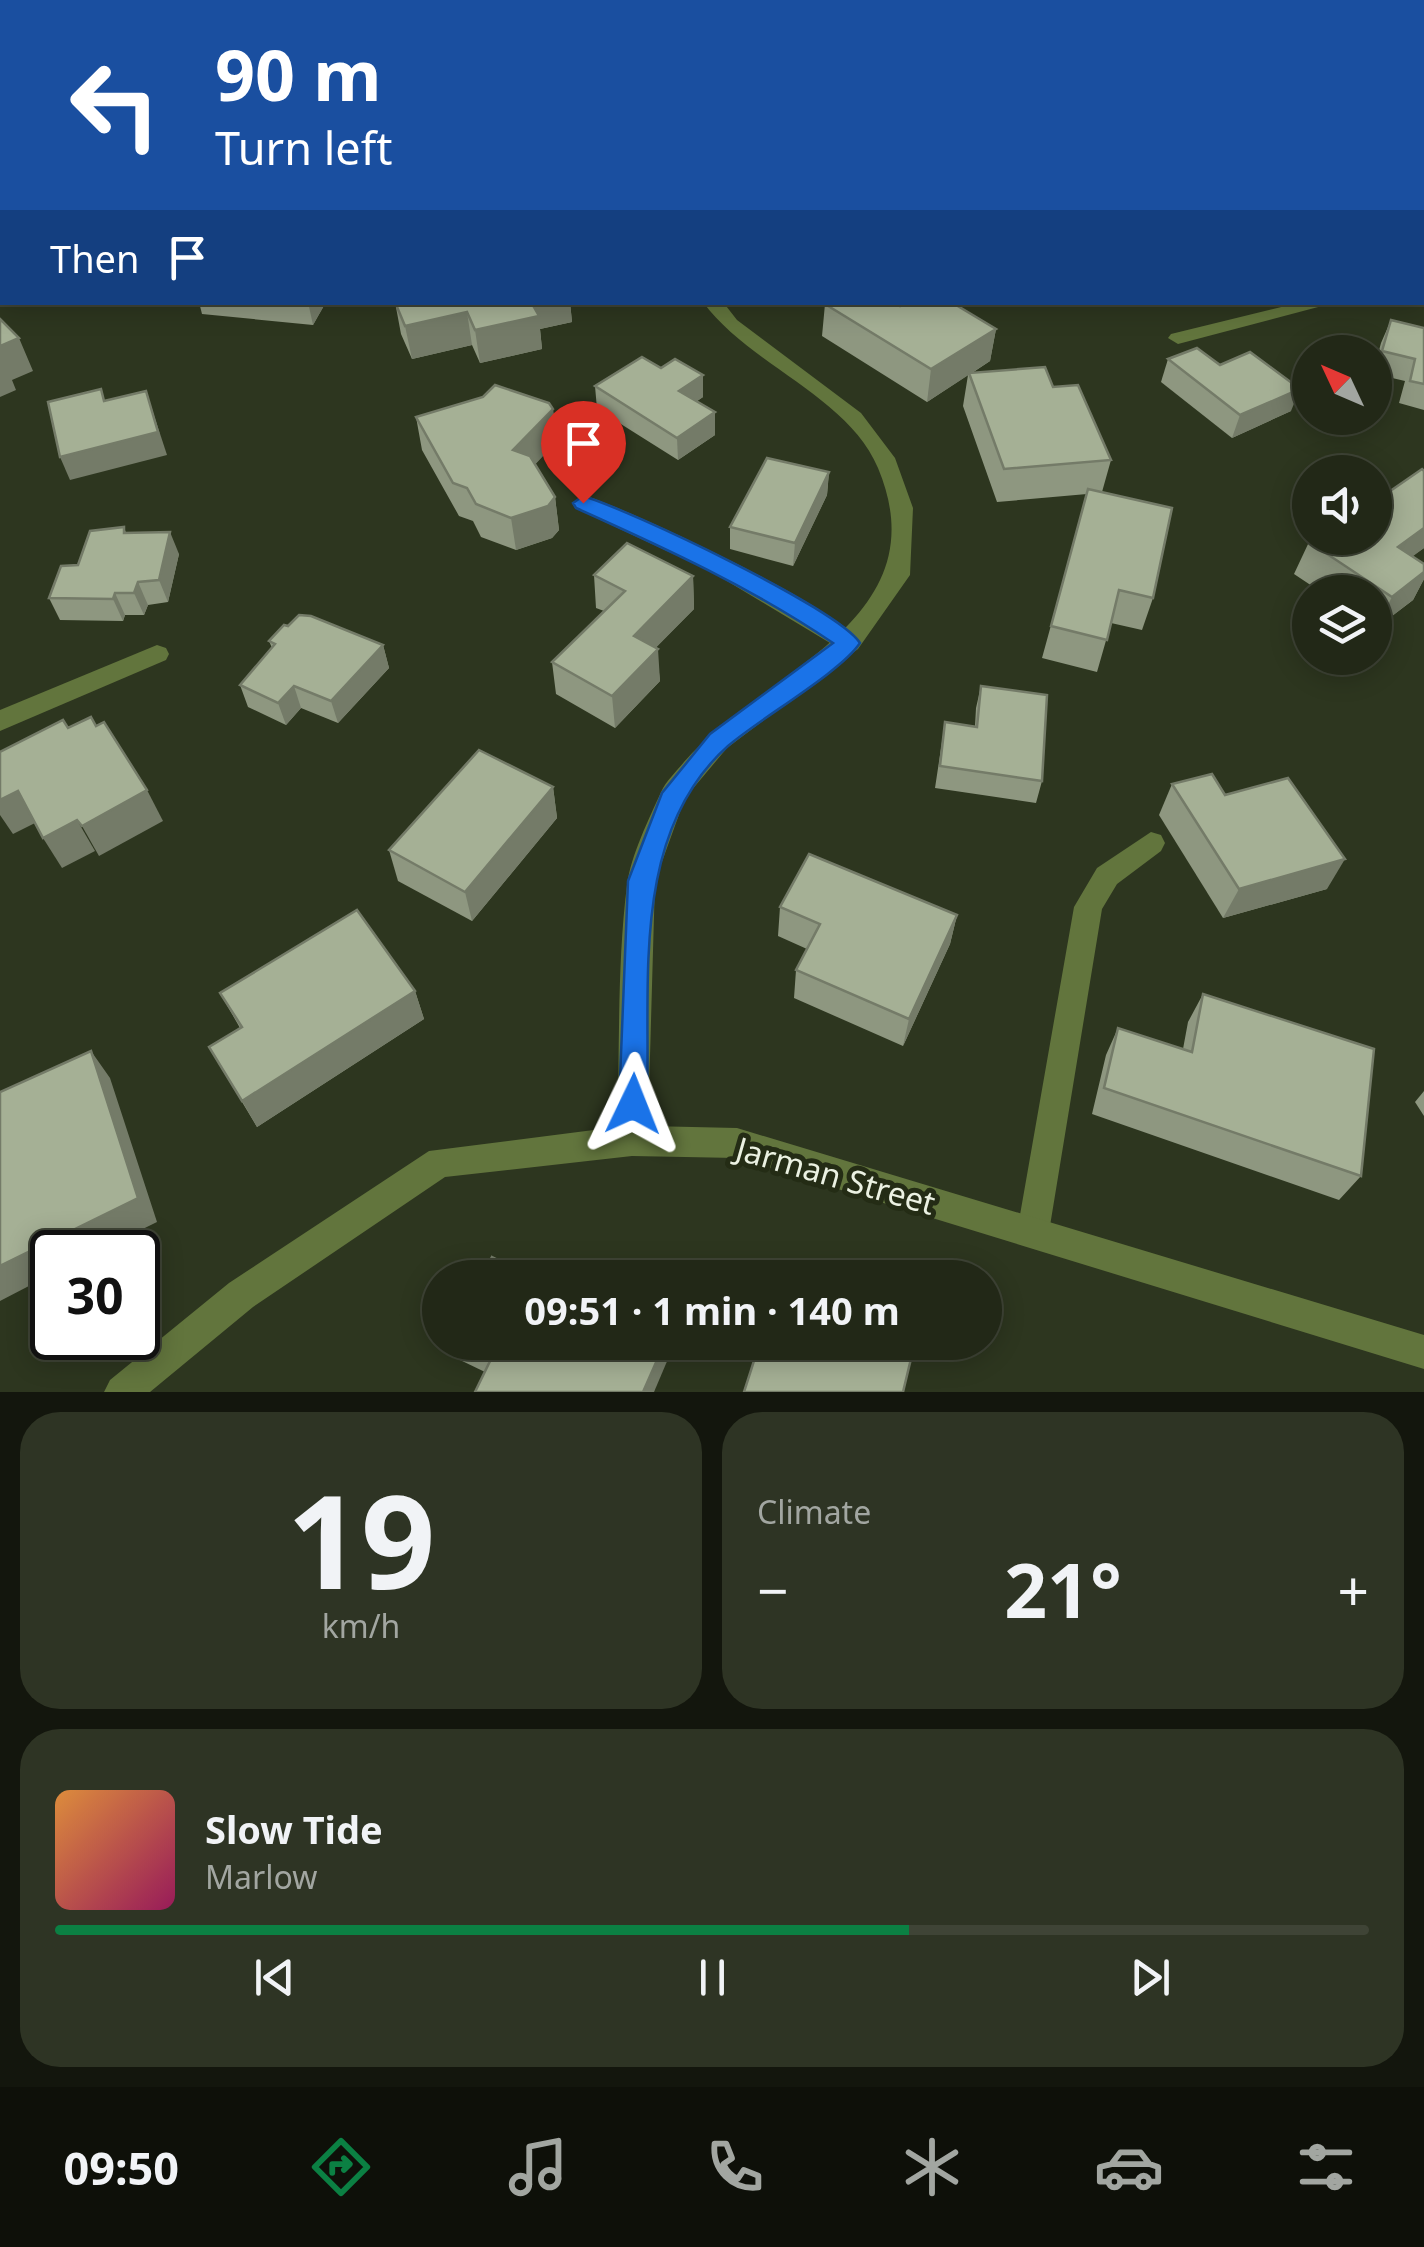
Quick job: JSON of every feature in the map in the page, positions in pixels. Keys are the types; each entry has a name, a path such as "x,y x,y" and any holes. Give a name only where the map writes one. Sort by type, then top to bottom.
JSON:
{"street":[{"path":"632,1142 641,881 674,793 718,741 849,643 898,575 902,508 888,462 854,418 730,324 714,305"},
{"path":"1178,338 1316,305"},
{"path":"583,503 692,551 794,606 849,643"},
{"path":"0,721 156,654"},
{"path":"1034,1232 1088,907 1106,876 1151,843"},
{"name":"Jarman Street","path":"122,1392 241,1296 440,1162 632,1142 737,1142 1424,1352"}],"building":[{"path":"396,305 533,305 539,316 475,330 467,312 405,326"},
{"path":"827,305 956,305 996,329 931,369"},
{"path":"0,319 19,338 0,346"},
{"path":"1391,320 1424,328 1424,384 1410,381 1415,359 1392,353 1392,335 1387,335"},
{"path":"1197,348 1220,365 1250,352 1292,383 1292,392 1240,415 1168,359"},
{"path":"642,357 661,368 675,359 703,375 679,391 715,412 677,438 595,386"},
{"path":"1045,367 1053,387 1078,385 1111,460 1004,469 969,373"},
{"path":"495,385 549,403 553,409 513,450 530,456 555,497 548,506 511,518 476,504 467,488 453,483 416,417 483,397"},
{"path":"101,389 104,401 146,391 158,432 60,457 48,402"},
{"path":"767,458 829,472 795,543 730,527"},
{"path":"1424,471 1424,528 1398,547 1424,564 1424,572 1392,597 1392,575 1359,575 1329,555 1392,555 1392,490"},
{"path":"1088,489 1172,508 1153,598 1119,590 1107,640 1051,626"},
{"path":"124,527 124,533 170,532 159,580 138,582 134,593 115,593 113,599 49,598 61,566 78,565 90,531"},
{"path":"627,543 693,576 634,636 658,649 612,696 552,662 625,591 594,575"},
{"path":"299,615 311,616 383,645 331,701 294,686 278,703 240,685 275,644 269,641"},
{"path":"981,686 1047,695 1042,781 940,766 945,722 977,727"},
{"path":"91,717 96,726 104,722 147,790 82,826 77,820 43,838 18,791 0,800 0,752 63,720 68,728"},
{"path":"479,750 553,787 465,892 389,850"},
{"path":"1212,774 1225,795 1288,778 1345,859 1239,889 1172,784"},
{"path":"809,854 957,915 909,1019 796,970 820,924 780,907"},
{"path":"357,910 415,991 242,1101 209,1047 242,1027 220,993"},
{"path":"1203,994 1374,1049 1361,1176 1104,1088 1118,1028 1192,1052"},
{"path":"91,1051 138,1198 73,1230 30,1230 30,1251 0,1266 0,1092"},
{"path":"491,1360 657,1360 643,1392 475,1392"},
{"path":"754,1360 911,1360 903,1392 744,1392"}],"route":[{"path":"583,503 692,551 794,606 849,643 718,741 674,793 641,881 633,1104"}]}
